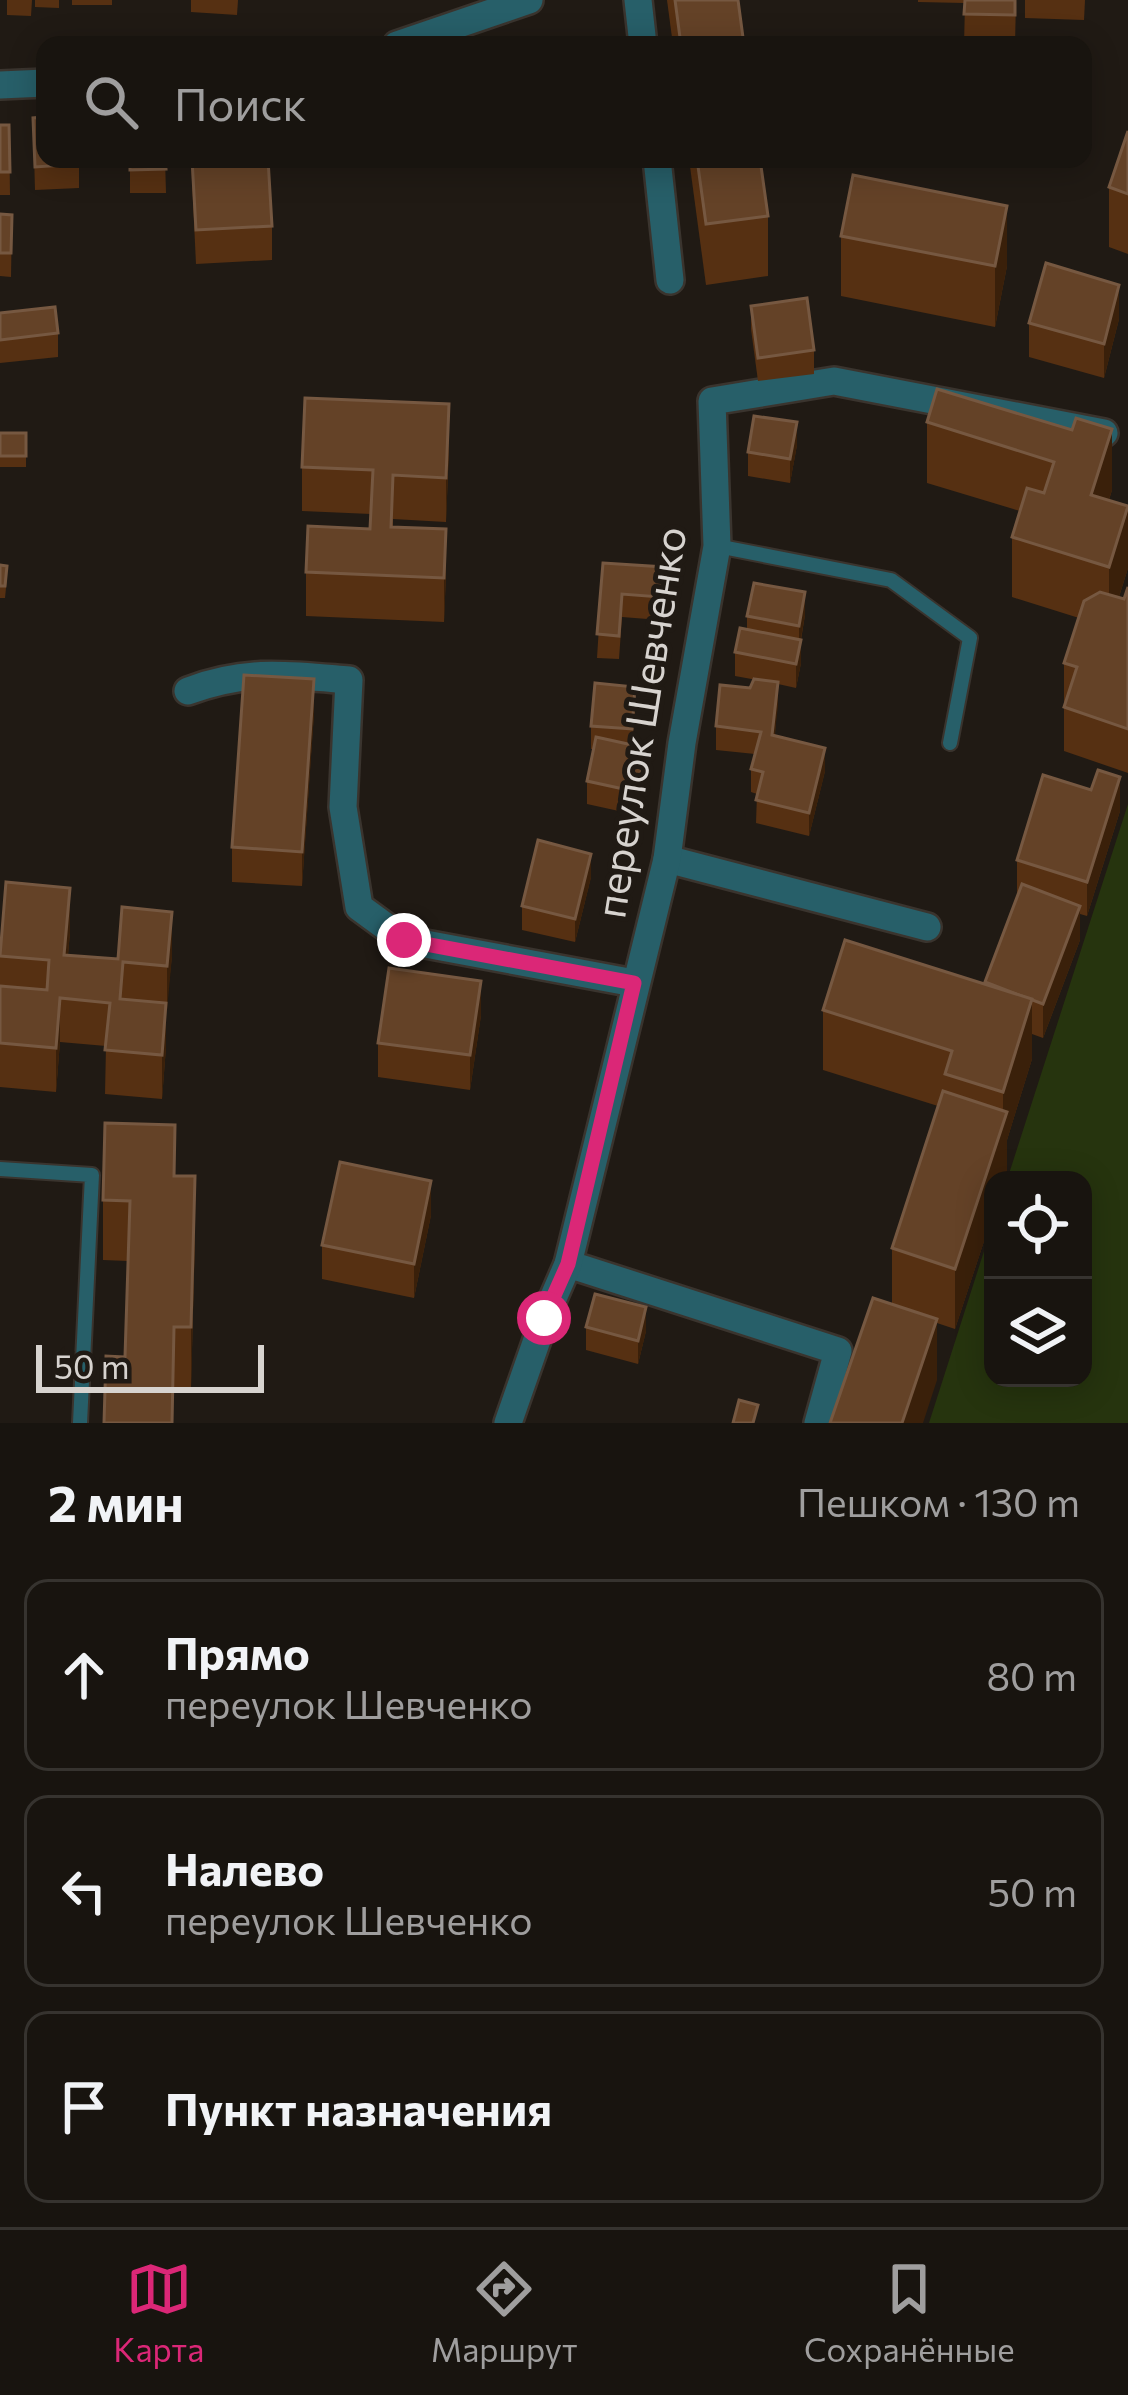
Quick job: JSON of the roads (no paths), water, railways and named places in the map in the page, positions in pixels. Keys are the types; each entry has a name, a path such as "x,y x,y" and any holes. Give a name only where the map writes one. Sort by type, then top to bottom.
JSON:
{"street":[{"path":"424,36 530,0"},
{"path":"638,0 643,36"},
{"path":"0,85 36,83"},
{"path":"657,168 670,280"},
{"name":"переулок Шевченко","path":"508,1423 568,1264 667,859 717,546 712,401 834,381 1105,434"},
{"name":"переулок Шевченко","path":"188,691 226,676 349,680 343,807 359,907 404,940 634,983"},
{"path":"667,859 927,927"},
{"path":"568,1264 838,1351 818,1423"}],"lane":[{"path":"717,546 891,580 970,638 950,743"},
{"path":"0,1169 92,1175 80,1423"}]}
